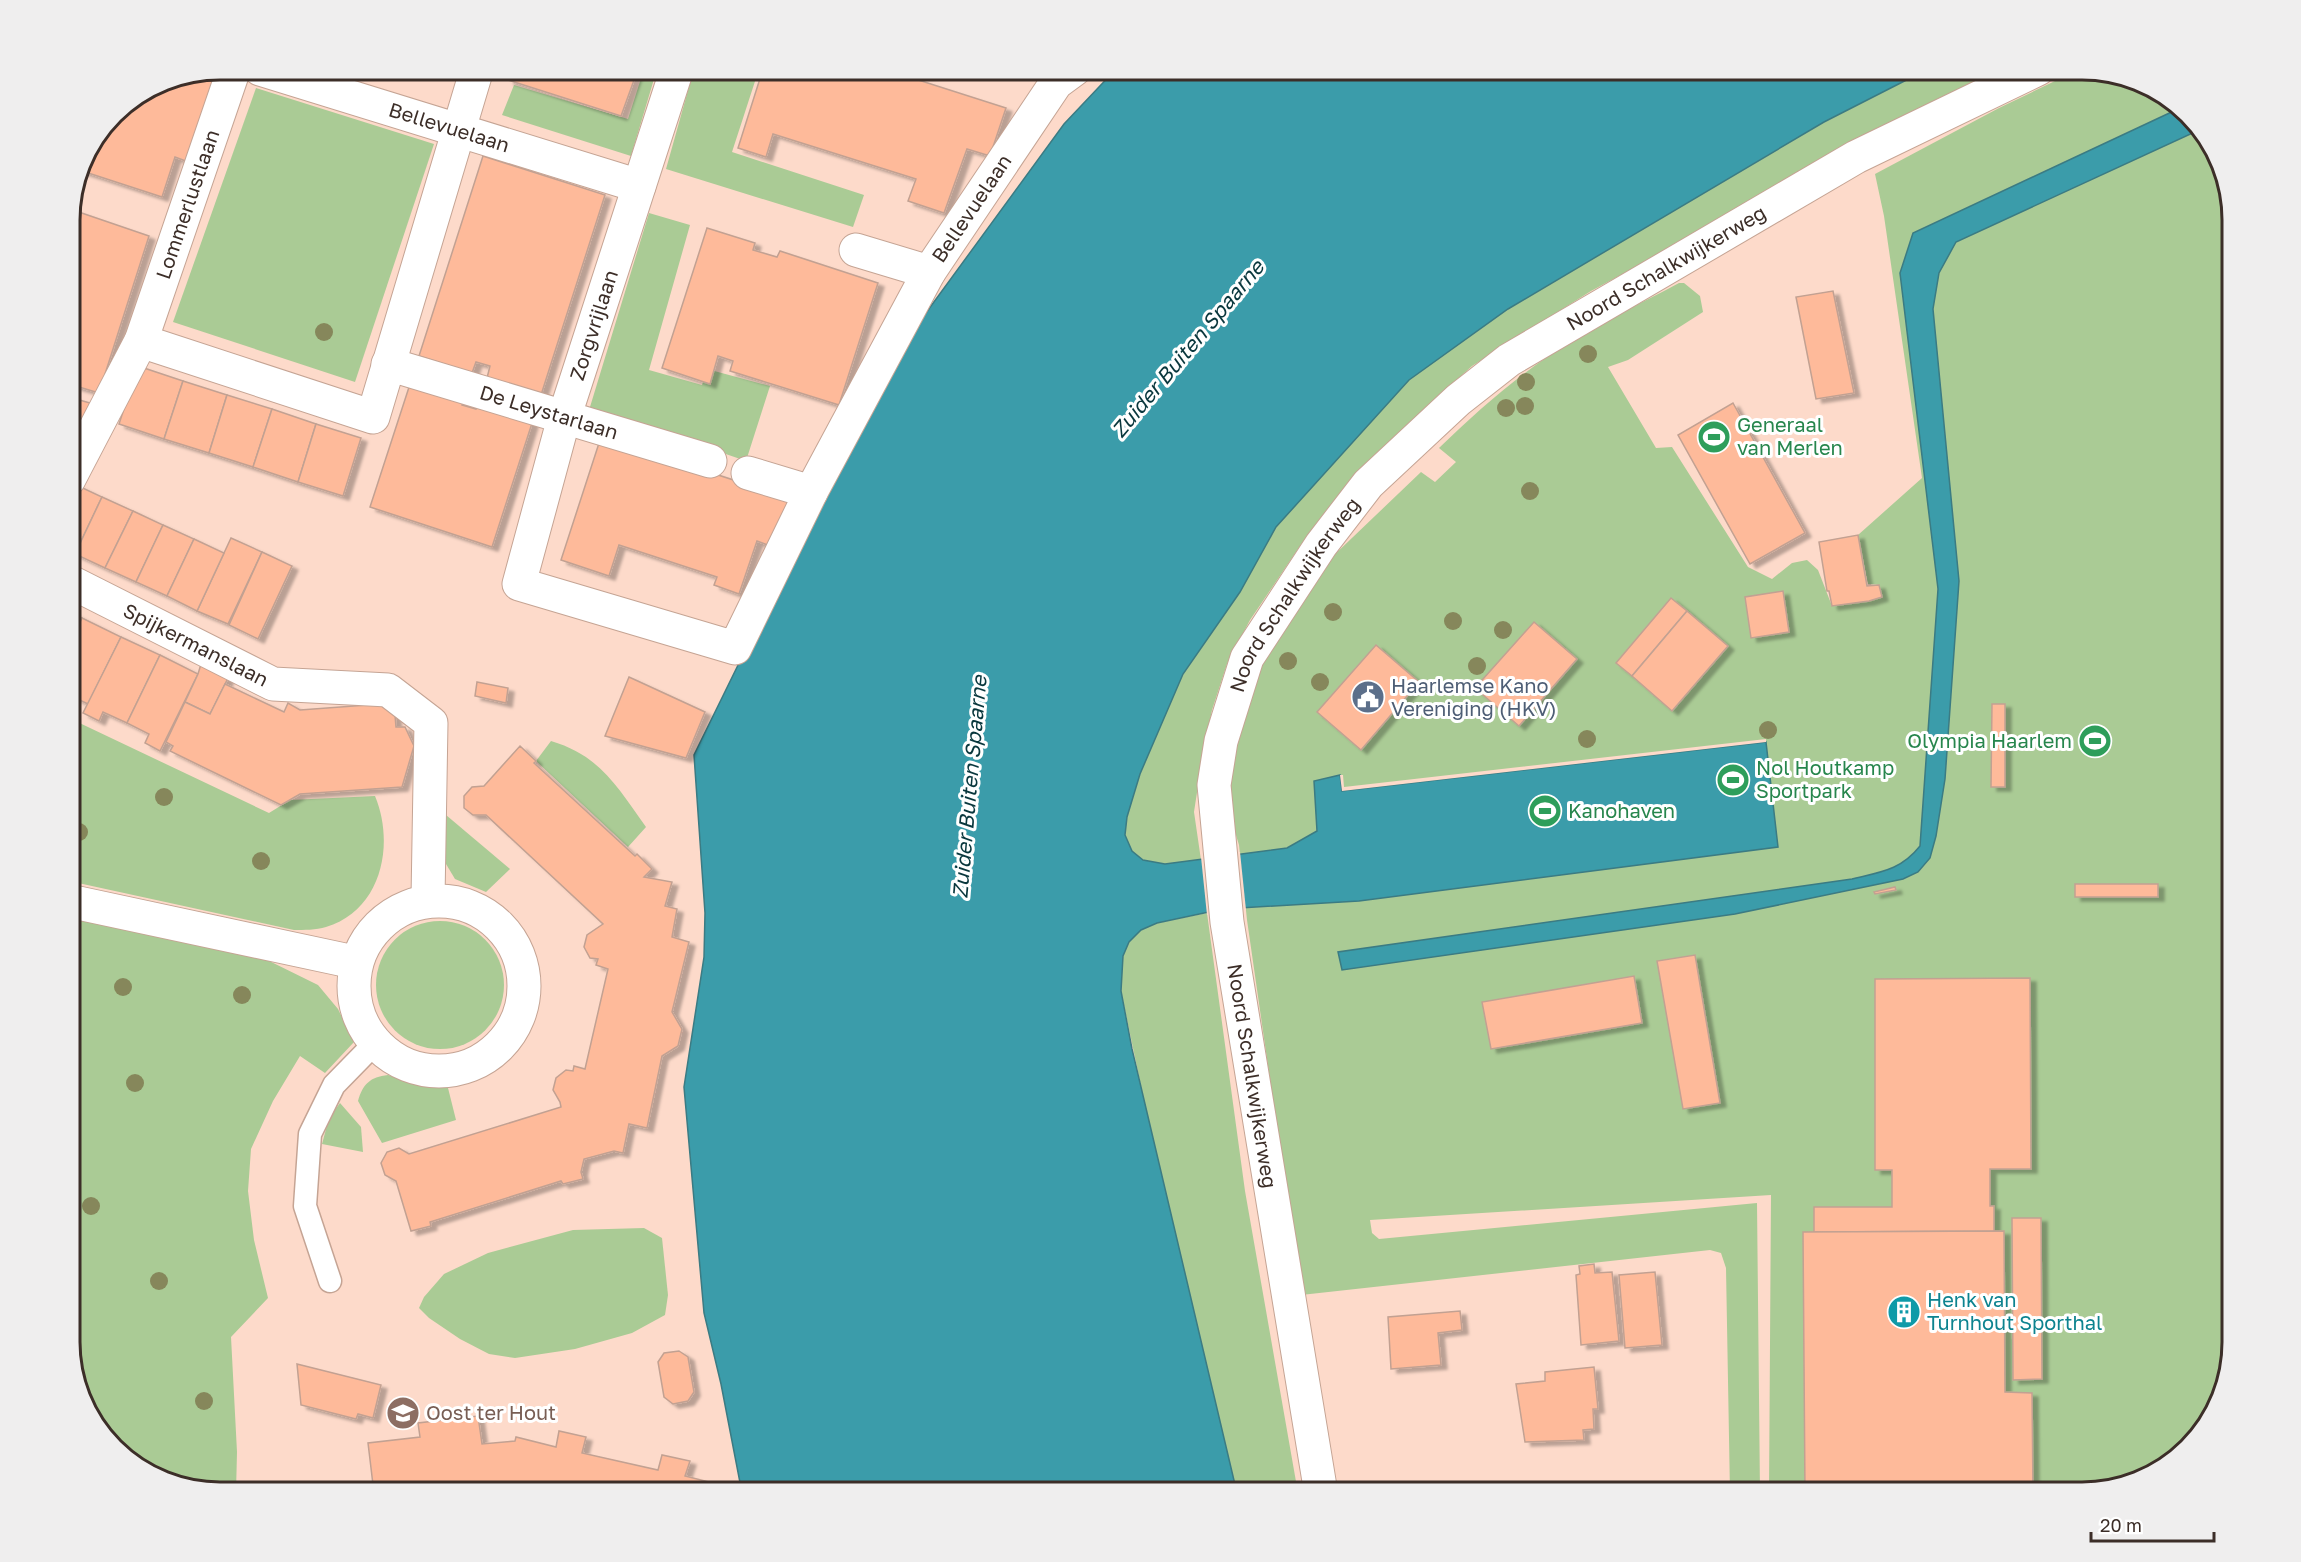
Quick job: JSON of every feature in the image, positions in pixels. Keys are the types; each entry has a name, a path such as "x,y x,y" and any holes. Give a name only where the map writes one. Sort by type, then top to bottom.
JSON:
{"street":[{"name":"Lommerlustlaan","path":"80,458 141,340 230,80"},
{"name":"Bellevuelaan","path":"296,80 639,186"},
{"path":"141,340 374,417 474,80"},
{"name":"Zorgvrijlaan","path":"673,80 564,418 519,584 735,648 811,492"},
{"name":"Bellevuelaan","path":"856,250 929,272 1062,80"},
{"name":"Noord Schalkwijkerweg","path":"1319,1482 1227,922 1219,847 1214,785 1221,741 1246,658 1321,544 1368,484 1458,400 1509,360 1856,157 2015,80"},
{"path":"748,473 811,492 929,272"},
{"name":"De Leystarlaan","path":"388,364 710,461"},
{"name":"Spijkermanslaan","path":"80,587 273,684 388,690 431,723 428,899"},
{"path":"428,899 481,909 520,953 522,1015 489,1058 453,1072 397,1063 360,1023 354,962 381,920 428,899"},
{"path":"80,903 354,962"}],"lane":[{"path":"330,1281 305,1206 310,1134 334,1085 377,1041"}],"green space":[{"path":"640,80 654,80 631,156 502,115 514,85 628,119"},
{"path":"691,80 755,80 732,152 864,195 853,227 666,169"},
{"path":"1906,80 1983,80 1591,291 1472,366 1370,459 1302,543 1250,620 1227,664 1212,710 1194,812 1201,860 1165,864 1143,860 1132,851 1125,835 1127,817 1140,774 1183,674 1240,592 1276,527 1409,380 1508,309 1824,122"},
{"name":"Nol Houtkamp Sportpark","path":"2057,80 2100,81 2135,90 2159,103 2187,127 2207,158 2219,192 2222,220 2222,1342 2217,1379 2198,1420 2174,1448 2151,1464 2118,1478 2081,1482 1769,1482 1771,1195 1370,1220 1372,1233 1379,1239 1757,1203 1760,1482 1730,1482 1726,1268 1721,1253 1710,1250 1301,1295 1247,920 1239,845 1221,786 1230,720 1307,581 1421,472 1435,482 1456,462 1439,448 1500,393 1549,355 1594,328 1679,283 1684,283 1700,296 1703,312 1628,360 1608,367 1656,448 1672,447 1748,567 1772,579 1792,563 1807,560 1818,570 1832,606 1881,598 1879,585 1868,584 1858,535 1922,478 1884,216 1875,174"},
{"path":"256,88 434,144 355,382 173,322"},
{"path":"649,213 690,225 649,370 702,385 707,369 770,386 746,461 590,407"},
{"path":"80,723 269,813 290,800 375,796 384,834 379,873 371,891 360,906 345,918 322,928 294,930 80,883"},
{"path":"551,741 568,747 595,764 626,799 646,827 628,847 536,761"},
{"path":"446,815 510,869 486,892 455,879 437,849"},
{"path":"80,912 245,949 318,985 338,1009 354,1042 325,1073 300,1056 273,1101 251,1149 248,1191 254,1240 268,1298 231,1337 237,1452 236,1482 201,1481 166,1472 134,1454 108,1428 90,1396 84,1379 80,1351"},
{"path":"1207,913 1245,1191 1296,1482 1234,1482 1145,1105 1121,991 1123,956 1129,942 1141,930 1157,923"},
{"path":"440,921 465,926 486,939 499,960 504,985 499,1010 486,1031 465,1044 440,1049 415,1044 394,1031 381,1010 376,985 381,960 394,939 415,926"},
{"path":"388,1075 406,1081 448,1088 456,1120 382,1143 358,1101 368,1082"},
{"path":"340,1103 361,1127 363,1152 322,1144 329,1118"},
{"path":"644,1228 662,1238 668,1295 665,1315 632,1333 575,1349 515,1358 489,1354 460,1339 429,1318 419,1308 424,1297 444,1274 488,1253 573,1230"}],"water":[{"name":"Zuider Buiten Spaarne","path":"1106,80 1906,80 1824,122 1508,309 1409,380 1276,527 1240,592 1183,674 1140,774 1127,817 1125,835 1132,851 1143,860 1165,864 1287,848 1317,831 1314,781 1340,775 1342,791 1766,742 1778,847 1359,901 1223,909 1157,923 1141,930 1129,942 1123,956 1121,991 1132,1049 1234,1482 740,1482 721,1384 704,1313 684,1087 704,957 705,913 694,755 815,508 912,332 1064,124"},
{"path":"2171,112 2192,133 1956,242 1939,273 1933,309 1959,581 1945,779 1930,858 1918,872 1903,879 1735,914 1342,970 1338,952 1852,879 1890,869 1913,854 1920,846 1938,589 1900,273 1913,233"}],"pier":[{"path":"1766,739 1766,742 1342,791 1340,775 1343,775 1344,787"},
{"path":"1240,852 1246,910 1207,915 1201,857"}],"building":[{"path":"217,80 191,163 175,157 162,197 88,173 90,166 108,134 134,108 158,94 183,84"},
{"path":"508,80 634,80 621,116"},
{"path":"760,80 918,80 1006,108 990,156 967,149 944,213 908,201 916,179 773,134 766,157 738,148"},
{"path":"483,156 605,195 541,395 487,378 490,366 476,362 472,373 419,356"},
{"path":"80,212 149,236 99,393 80,387"},
{"path":"707,228 755,243 753,250 777,257 780,251 878,283 839,405 730,371 733,361 718,356 710,384 662,368"},
{"path":"1833,291 1854,393 1816,399 1796,297"},
{"path":"138,366 183,381 164,439 119,424"},
{"path":"412,378 465,395 462,405 476,409 480,400 534,417 492,547 370,507"},
{"path":"183,381 227,395 209,453 164,439"},
{"path":"227,395 272,409 253,467 209,453"},
{"path":"80,400 90,403 84,423 80,422"},
{"path":"1733,403 1805,533 1750,564 1678,435"},
{"path":"272,409 316,424 298,482 253,467"},
{"path":"316,424 361,438 343,496 298,482"},
{"path":"601,437 789,498 773,547 757,541 739,594 714,585 717,577 619,545 609,576 561,560"},
{"path":"80,487 102,497 80,543"},
{"path":"102,497 133,511 105,568 80,556 80,543"},
{"path":"133,511 163,525 136,582 105,568"},
{"path":"163,525 194,539 167,596 136,582"},
{"path":"1858,535 1867,586 1879,585 1882,597 1832,606 1829,591 1827,591 1819,542"},
{"path":"231,538 262,552 228,624 197,611"},
{"path":"194,539 224,553 197,611 167,596"},
{"path":"262,552 292,566 258,639 229,625"},
{"path":"1783,591 1789,632 1751,638 1745,597"},
{"path":"1671,598 1687,611 1632,676 1616,663"},
{"path":"1687,611 1728,646 1672,711 1632,676"},
{"path":"82,618 121,637 88,704 80,700 80,622"},
{"path":"1534,622 1577,659 1519,726 1475,688"},
{"path":"121,637 160,655 127,723 103,712 99,721 83,713"},
{"name":"Haarlemse Kano Vereniging (HKV)","path":"1376,645 1419,682 1361,750 1317,712"},
{"path":"160,655 198,674 160,751 145,743 149,734 127,723"},
{"path":"201,664 228,678 210,714 185,702"},
{"path":"629,677 705,712 686,758 605,736"},
{"path":"477,682 508,688 506,703 475,696"},
{"path":"225,684 284,712 288,703 300,710 394,703 396,727 405,727 414,746 402,787 300,794 281,805 170,751 173,746 166,742 185,702 210,714"},
{"path":"1992,704 2005,704 2005,787 1991,787"},
{"path":"520,746 536,761 534,763 652,869 644,877 672,882 665,906 677,909 672,937 689,942 672,1012 682,1029 678,1046 662,1056 647,1128 629,1124 623,1153 614,1151 584,1159 581,1172 583,1179 563,1184 561,1181 430,1222 431,1226 411,1231 396,1181 385,1175 381,1163 387,1152 399,1148 409,1154 561,1107 553,1090 556,1078 566,1070 573,1071 574,1066 585,1069 608,969 596,965 598,959 590,958 584,947 587,935 603,924 486,815 473,815 464,808 464,796 472,787 484,786"},
{"path":"2075,884 2158,884 2158,897 2075,897"},
{"path":"1895,887 1896,890 1875,894 1874,892"},
{"path":"1695,955 1720,1103 1683,1109 1657,961"},
{"path":"1634,976 1642,1023 1491,1049 1482,1002"},
{"path":"2030,978 2031,1169 1990,1169 1990,1206 1994,1206 1994,1231 1814,1232 1814,1207 1892,1207 1892,1170 1875,1170 1875,979"},
{"path":"2012,1218 2041,1218 2042,1379 2013,1380"},
{"name":"Henk van Turnhout Sporthal","path":"2004,1231 2005,1392 2032,1393 2033,1482 1805,1482 1803,1232"},
{"path":"1594,1264 1595,1273 1612,1272 1619,1341 1581,1345 1576,1275 1580,1274 1579,1266"},
{"path":"1655,1272 1662,1345 1625,1348 1619,1275"},
{"path":"1460,1311 1462,1330 1438,1333 1441,1365 1391,1369 1388,1317"},
{"path":"679,1351 688,1357 694,1392 688,1401 673,1404 664,1397 658,1362 664,1353"},
{"path":"297,1364 381,1385 373,1418 358,1414 356,1419 301,1405"},
{"path":"1594,1367 1598,1409 1593,1409 1594,1429 1583,1430 1584,1440 1525,1442 1516,1384 1545,1381 1545,1372"},
{"path":"478,1416 482,1444 515,1441 516,1437 556,1447 559,1431 586,1437 582,1453 658,1470 662,1455 690,1461 685,1476 709,1482 373,1482 368,1443 420,1437 418,1423"}],"place":[{"name":"Generaal van Merlen","path":"1714,437"},
{"name":"Haarlemse Kano Vereniging (HKV)","path":"1368,697"},
{"name":"Olympia Haarlem","path":"2095,741"},
{"name":"Nol Houtkamp Sportpark","path":"1733,780"},
{"name":"Kanohaven","path":"1545,811"},
{"name":"Henk van Turnhout Sporthal","path":"1904,1312"},
{"name":"Oost ter Hout","path":"403,1413"}]}
